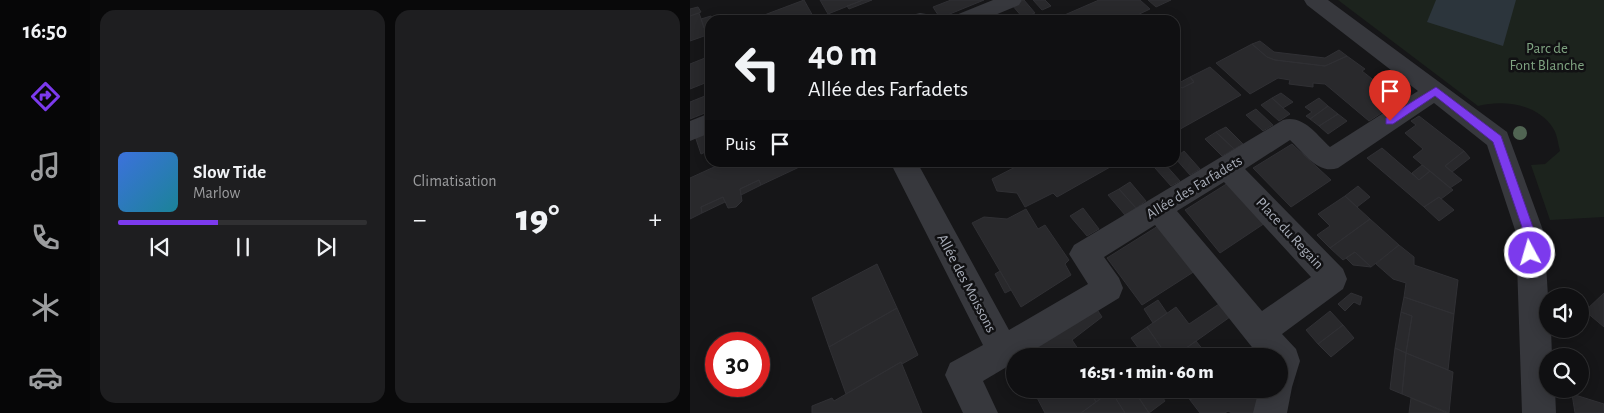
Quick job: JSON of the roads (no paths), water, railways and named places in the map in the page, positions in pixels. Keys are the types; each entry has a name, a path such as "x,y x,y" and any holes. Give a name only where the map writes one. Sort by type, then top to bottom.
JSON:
{"street":[{"path":"976,15 1012,0"},
{"path":"1314,0 1498,139 1530,233 1539,413"},
{"name":"Allée des Farfadets","path":"1003,351 1108,288 1084,254 1227,166 1292,127 1329,161 1436,91"},
{"path":"690,132 705,125"},
{"name":"Place du Regain","path":"1227,166 1332,279 1261,331"},
{"name":"Allée des Moissons","path":"906,167 1003,351 962,375 981,413"},
{"path":"1158,208 1274,348"},
{"path":"1270,413 1274,398"}],"park label":[{"name":"Parc de Font Blanche","path":"1547,56"}]}
